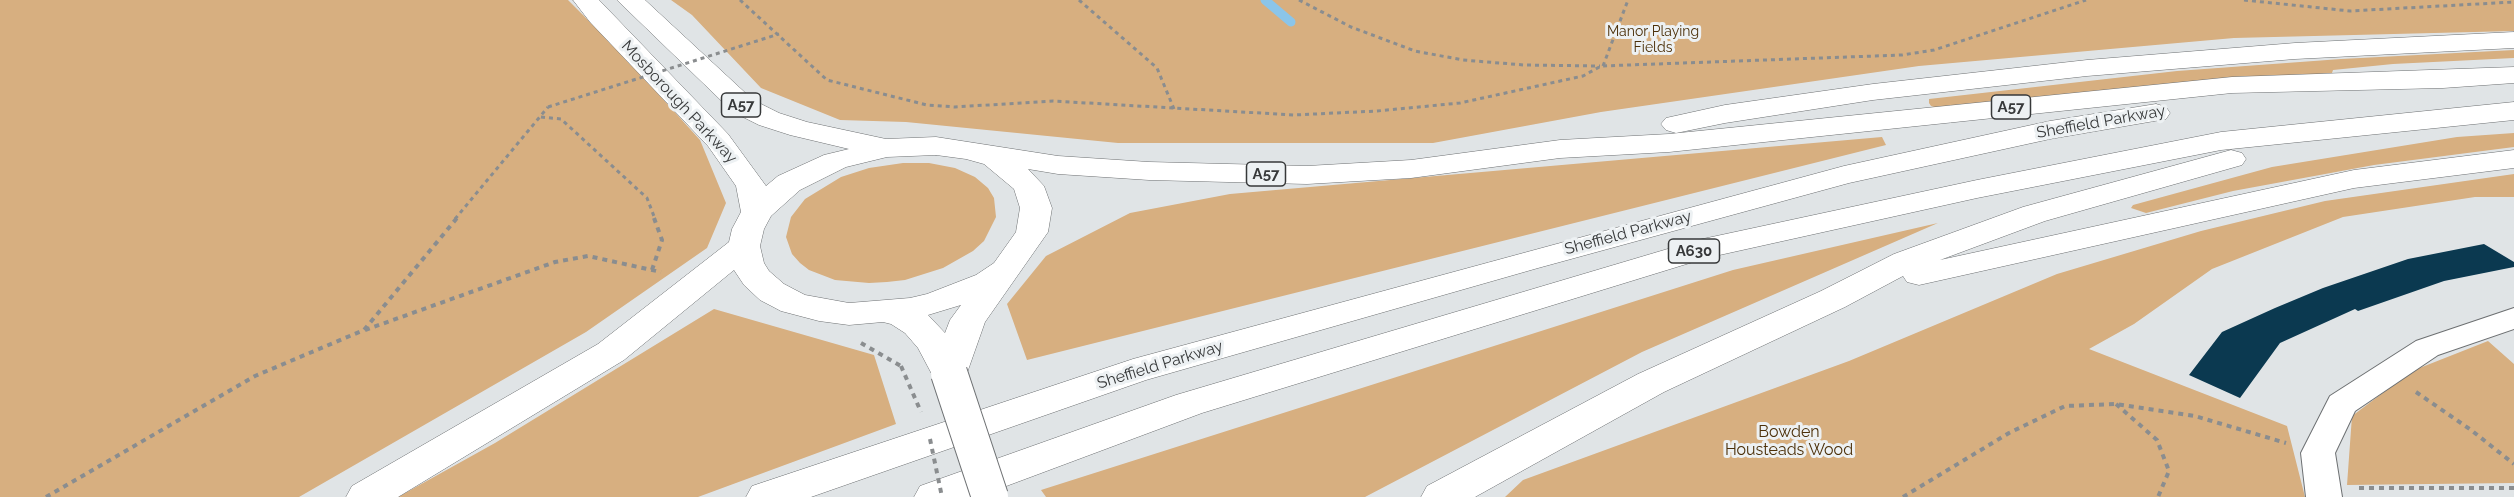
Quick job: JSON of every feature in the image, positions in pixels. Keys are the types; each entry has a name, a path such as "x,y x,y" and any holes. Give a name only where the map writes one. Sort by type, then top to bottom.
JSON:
{"highway":[{"name":"Mosborough Parkway","path":"586,0 599,17 718,140 751,186 757,212"},
{"name":"A57","path":"630,0 636,3 713,80 743,106 769,119 800,129 887,148"},
{"path":"1560,149 1725,114 1873,92 2087,68 2295,51 2514,40"},
{"name":"Sheffield Parkway","path":"766,497 1133,371 1844,175 2050,130 2190,107 2343,88 2514,75"},
{"name":"A57","path":"1006,270 988,282 938,302 886,312 849,314 819,310 793,303 772,292 756,278 747,263 744,246 748,229 757,212 771,197 811,171 835,160 887,148 913,146 972,151 1058,165 1149,171 1307,175 1411,169 1560,149 1669,143 2232,85 2463,78"},
{"path":"1441,497 1650,383 1833,299 1906,261 2034,214 2238,157 2480,114 2514,111"},
{"name":"A630","path":"934,497 1189,404 1698,250 1977,189 2221,141 2480,114"},
{"name":"A57","path":"949,373 968,320 1032,232 1036,208 1028,186 1009,168 995,158 972,151"},
{"path":"1833,299 1930,272 2354,178 2514,159"},
{"path":"366,497 611,352 744,246"},
{"name":"A57","path":"886,312 903,316 918,325 934,343 949,373 990,497"}],"street":[{"path":"2323,492 2318,453 2342,404 2427,348 2514,318"}],"path":[{"path":"740,0 827,80 927,105 955,107 1053,101 1294,115 1377,111 1481,98 1583,76 1602,66 1628,0"},
{"path":"1079,0 1157,68 1174,109"},
{"path":"1299,0 1351,27 1415,51 1463,60 1524,65 1602,66 1902,55 1934,51 2086,0"},
{"path":"2244,0 2350,11 2514,2"},
{"path":"46,497 255,376 364,330 548,107 779,34"},
{"path":"540,117 561,119 647,198 662,240 652,270"},
{"path":"901,366 922,416"},
{"path":"2388,374 2471,429 2514,464"},
{"path":"1903,497 2009,433 2065,406 2116,404 2195,416 2318,453"},
{"path":"2116,404 2157,440 2169,471 2158,497"},
{"path":"929,437 942,497"},
{"path":"2323,492 2514,488"}],"green space":[{"path":"0,0 568,0 625,57 700,140 726,203 707,248 586,332 299,497 0,497"},
{"name":"Manor Playing Fields","path":"671,0 2514,0 2514,31 2234,38 1919,66 1601,112 1433,143 1118,143 906,122 840,120 761,88 692,15"},
{"path":"2514,50 2514,58 2393,64 2333,70 2332,73 1941,109 1929,103 1929,99 2177,71"},
{"path":"2514,133 2514,147 2374,165 2233,191 2146,213 2131,208 2133,205 2272,167 2457,137"},
{"path":"1882,137 1886,145 1027,360 1007,304 1046,256 1130,213 1230,194"},
{"path":"903,163 929,163 955,168 975,177 988,188 994,198 996,217 984,241 973,251 943,268 905,280 869,283 835,280 809,270 800,263 792,254 786,237 791,217 805,199 841,177 869,168"},
{"name":"Bowden Housteads Wood","path":"2514,174 2514,197 2475,197 2343,217 2212,269 2134,324 2089,349 2287,426 2305,497 1505,497 1523,480 1849,361 2057,274 2201,231 2325,201"},
{"path":"1938,223 1642,352 1365,497 1046,497 1041,490 1733,270"},
{"path":"714,309 874,355 896,424 698,497 398,497 495,443"},
{"path":"2488,341 2514,364 2514,483 2347,485 2352,416 2412,371"}],"building":[{"path":"2484,244 2514,262 2514,267 2444,281 2358,311 2355,309 2280,343 2240,398 2189,375 2222,332 2275,308 2323,288 2408,259"}],"waterway":[{"path":"1265,0 1291,22"}]}
